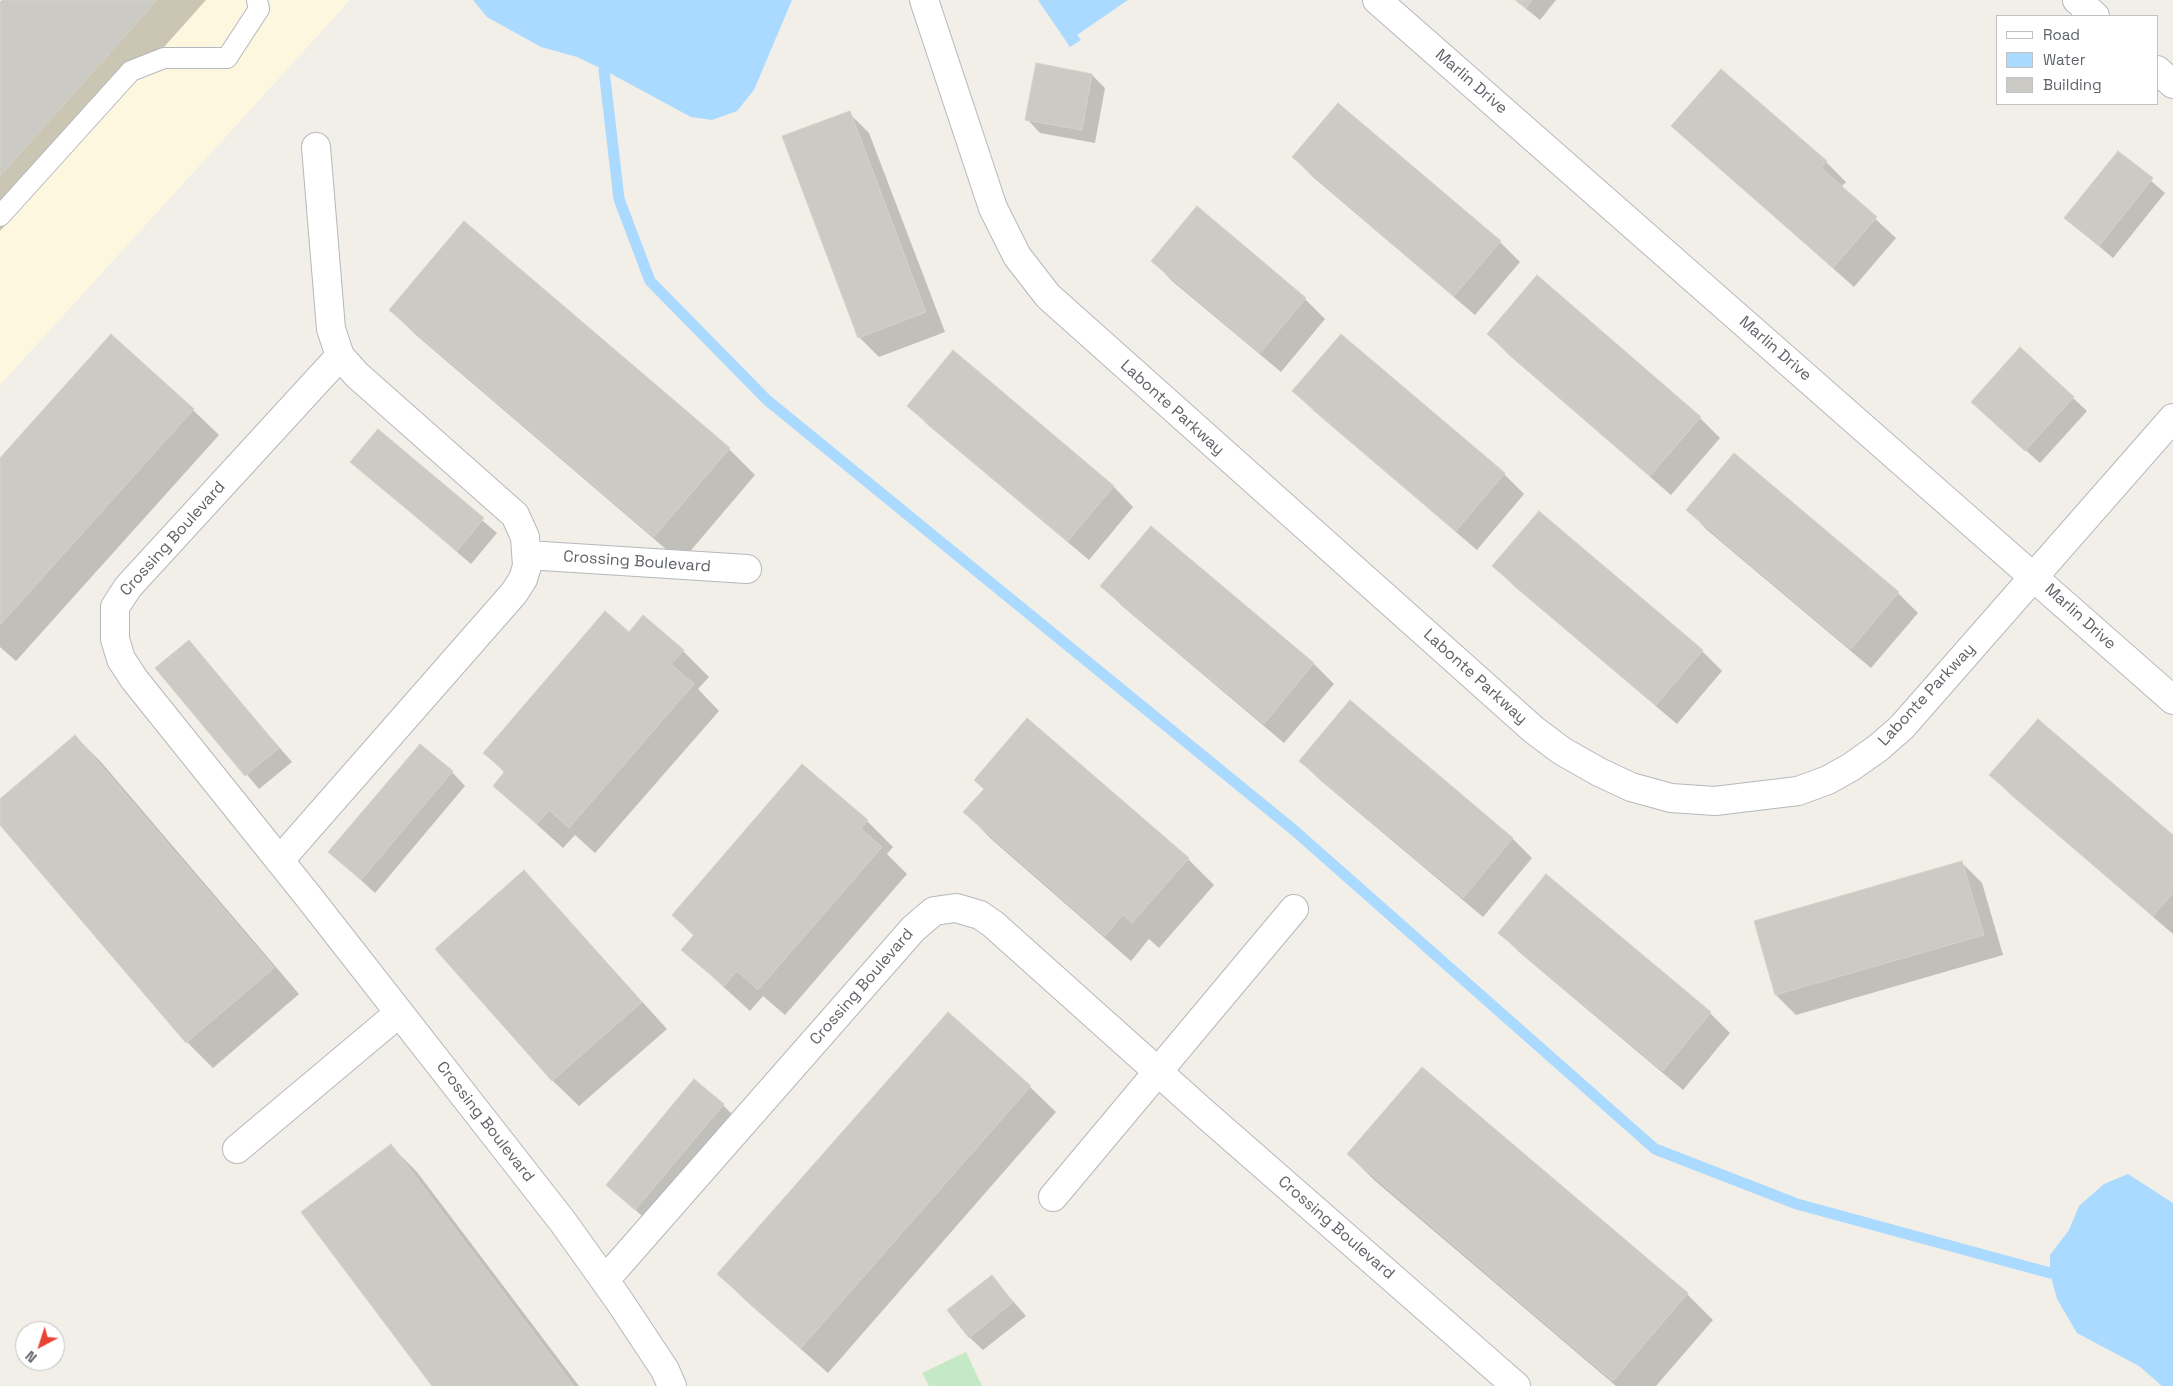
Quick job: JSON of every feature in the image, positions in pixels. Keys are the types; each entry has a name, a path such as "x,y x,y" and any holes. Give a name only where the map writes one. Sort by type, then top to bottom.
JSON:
{"street":[{"name":"Labonte Parkway","path":"924,0 993,208 1017,256 1048,296 1534,730 1562,750 1599,772 1631,786 1671,798 1715,801 1798,791 1828,780 1878,748 1902,727 2173,418"},
{"name":"Marlin Drive","path":"1377,0 2173,700"},
{"path":"2076,0 2094,15"},
{"path":"2158,71 2173,84"},
{"path":"280,860 514,593 523,579 527,555 522,525 515,515 357,375 340,356 331,329 316,147"},
{"name":"Crossing Boulevard","path":"340,356 128,587 117,602 114,621 115,639 121,659 134,679 280,860 563,1222 676,1385"},
{"name":"Crossing Boulevard","path":"527,555 747,569"},
{"name":"Crossing Boulevard","path":"605,1280 913,929 934,911 946,908 967,910 993,924 1158,1072 1515,1385"},
{"path":"1053,1197 1294,909"},
{"path":"237,1149 399,1012"}],"lane":[{"path":"0,216 131,71 164,58 227,58 259,9 257,0"}],"shaded area":[{"path":"0,0 350,0 0,385"}],"green space":[{"path":"966,1352 982,1386 929,1386 922,1373"}],"water":[{"path":"473,0 792,0 754,90 737,111 712,120 691,117 577,57 541,47 487,17"},
{"path":"1038,0 1128,0 1077,35 1081,40 1070,47"},
{"path":"2128,1174 2173,1203 2173,1386 2162,1386 2139,1366 2077,1333 2057,1299 2050,1273 2050,1255 2069,1230 2079,1206 2104,1184"}],"building":[{"path":"2,0 157,0 0,176 0,2"},
{"path":"1516,0 1532,0 1526,8"},
{"path":"1036,63 1092,74 1082,130 1025,120"},
{"path":"1721,69 1827,161 1821,168 1877,217 1833,268 1671,126"},
{"path":"1338,103 1501,241 1454,296 1292,157"},
{"path":"850,111 926,312 858,338 782,136"},
{"path":"2118,151 2153,178 2099,246 2064,218"},
{"path":"1197,206 1306,298 1260,353 1151,261"},
{"path":"464,221 730,448 654,537 389,310"},
{"path":"1537,275 1701,417 1650,476 1487,334"},
{"path":"111,334 194,409 0,625 0,458"},
{"path":"1341,334 1505,473 1456,531 1292,391"},
{"path":"2020,347 2074,397 2025,451 1971,402"},
{"path":"953,350 1114,486 1068,541 907,406"},
{"path":"378,429 484,518 457,551 350,462"},
{"path":"1734,453 1899,592 1851,649 1686,510"},
{"path":"1539,511 1703,650 1656,705 1492,566"},
{"path":"1151,526 1314,663 1264,724 1100,586"},
{"path":"605,611 629,632 643,615 684,650 671,664 694,684 569,828 549,810 537,824 493,786 505,771 483,753"},
{"path":"189,640 279,748 245,776 155,668"},
{"path":"1350,700 1513,838 1463,898 1299,761"},
{"path":"1027,718 1189,858 1132,923 1123,915 1105,936 963,812 984,789 974,780"},
{"path":"2038,719 2173,835 2173,893 2153,916 1989,775"},
{"path":"75,735 274,968 186,1043 0,825 0,799"},
{"path":"420,744 453,771 361,880 328,852"},
{"path":"802,764 868,820 861,829 882,847 758,990 737,971 724,986 681,950 694,935 672,915"},
{"path":"1962,861 1984,935 1775,995 1754,921"},
{"path":"524,870 642,1002 552,1081 435,949"},
{"path":"1546,874 1711,1012 1663,1071 1498,933"},
{"path":"948,1012 1031,1086 801,1348 717,1274"},
{"path":"1422,1067 1688,1293 1613,1381 1347,1154"},
{"path":"694,1079 724,1104 635,1210 606,1185"},
{"path":"391,1144 574,1386 432,1386 301,1212"},
{"path":"992,1275 1013,1302 969,1338 947,1310"}],"waterway":[{"path":"604,70 619,199 650,281 767,400 1295,831 1655,1149 1797,1204 2050,1273"}]}
